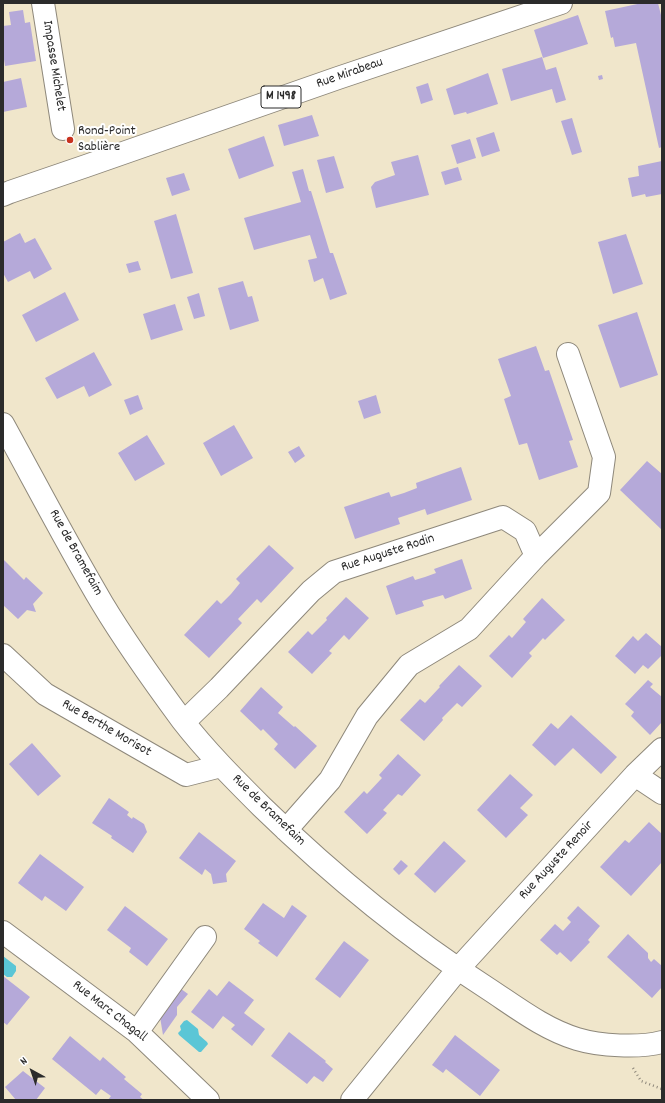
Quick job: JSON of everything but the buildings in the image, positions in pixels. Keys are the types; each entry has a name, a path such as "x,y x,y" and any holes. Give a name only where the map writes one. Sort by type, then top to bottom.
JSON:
{"street":[{"name":"Impasse Michelet","path":"43,3 62,129"},
{"name":"Rue Mirabeau","path":"3,195 24,186 561,3"},
{"path":"286,830 330,780 367,716 409,665 469,629 536,556 600,493 604,457 568,354"},
{"name":"Rue de Bramefaim","path":"3,424 102,603 137,658 184,722 220,766 286,830 338,876 403,929 458,969 540,1024 579,1040 618,1046 662,1042"},
{"name":"Rue Auguste Rodin","path":"184,722 219,688 311,591 334,572 504,518 525,531 536,556"},
{"name":"Rue Berthe Morisot","path":"3,654 45,694 186,775 220,766"},
{"name":"Rue Auguste Renoir","path":"458,969 635,775 662,749"},
{"path":"635,775 662,793"},
{"name":"Rue Marc Chagall","path":"3,932 137,1032 208,1100"},
{"path":"137,1032 206,937"},
{"path":"352,1100 458,969"}],"path":[{"path":"618,1046 641,1081 662,1089"}],"water":[{"path":"3,956 16,966 16,971 12,977 7,977 3,974"},
{"path":"187,1020 198,1029 199,1035 208,1044 201,1052 199,1052 178,1033 181,1030 180,1026"}],"place":[{"name":"Rond-Point Sablière","path":"70,140"}]}
